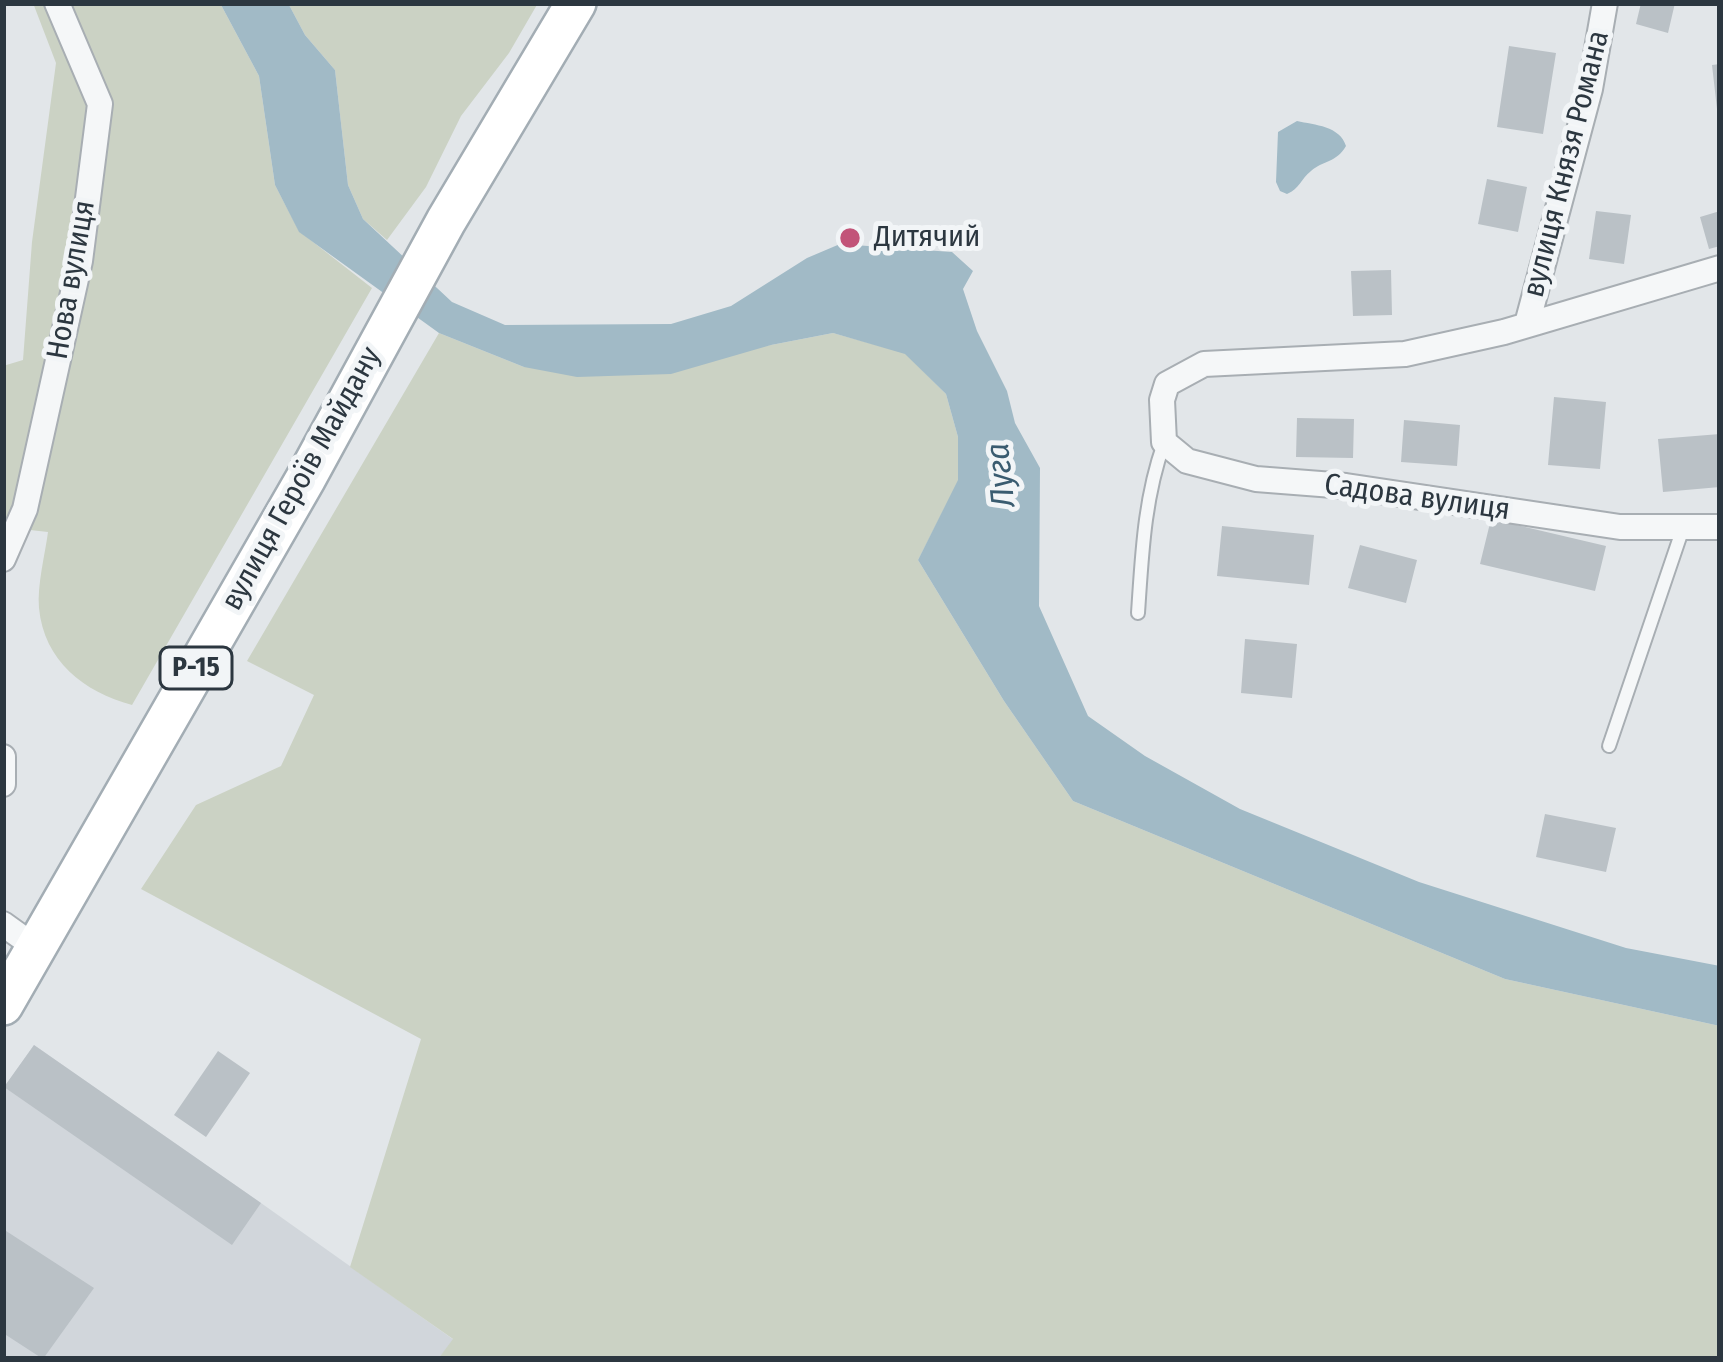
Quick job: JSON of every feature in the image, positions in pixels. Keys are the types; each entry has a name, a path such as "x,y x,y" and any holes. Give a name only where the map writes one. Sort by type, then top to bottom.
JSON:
{"main road":[{"name":"вулиця Героїв Майдану","path":"3,1005 306,478 446,221 576,3"}],"street":[{"name":"Нова вулиця","path":"3,559 25,508 80,261 100,104 58,3"},
{"name":"вулиця Князя Романа","path":"1527,324 1590,89 1605,3"},
{"path":"1164,442 1162,400 1168,385 1204,364 1405,354 1720,268"},
{"name":"Садова вулиця","path":"1164,442 1187,460 1256,479 1346,486 1620,527 1720,527"},
{"path":"3,757 3,784"},
{"path":"3,924 35,947"}],"lane":[{"path":"1138,613 1145,517 1164,442"},
{"path":"1609,746 1684,527"}],"shaded area":[{"path":"33,3 220,3 259,76 275,185 299,231 372,288 132,705 83,683 49,644 39,599 48,532 3,527 3,366 23,360 32,242 56,63"},
{"path":"288,3 538,3 509,53 461,116 426,187 387,240 363,219 348,185 335,70 305,35"},
{"path":"439,333 524,367 771,345 833,333 905,353 946,394 958,437 959,480 918,560 1004,701 1073,801 1505,979 1720,1026 1720,1359 438,1359 453,1339 350,1267 421,1039 141,889 196,805 281,766 314,695 247,661"},
{"path":"34,1045 454,1340 438,1359 3,1359 3,1089"}],"water":[{"name":"Луга","path":"220,3 288,3 305,35 335,70 348,185 363,219 452,302 505,325 671,324 731,306 807,258 840,244 952,252 973,271 963,289 977,331 1007,391 1015,423 1040,468 1039,606 1088,716 1145,756 1240,809 1419,882 1626,948 1720,966 1720,1026 1505,979 1073,801 1004,701 918,560 958,480 958,437 946,394 905,354 833,333 671,374 577,377 524,367 439,333 299,232 275,185 259,76"},
{"path":"1297,121 1333,130 1346,146 1287,194 1276,182 1278,132"}],"building":[{"path":"1641,3 1675,3 1668,33 1636,24"},
{"path":"1509,46 1556,53 1543,134 1497,127"},
{"path":"1720,64 1720,108 1717,109 1712,65"},
{"path":"1487,179 1527,187 1518,232 1478,224"},
{"path":"1596,211 1631,215 1624,264 1589,259"},
{"path":"1720,211 1720,246 1709,249 1700,217"},
{"path":"1391,270 1392,315 1353,316 1351,271"},
{"path":"1554,397 1606,402 1600,469 1548,465"},
{"path":"1297,418 1354,419 1353,458 1296,457"},
{"path":"1404,420 1460,425 1457,466 1401,462"},
{"path":"1720,434 1720,487 1663,492 1658,439"},
{"path":"1491,519 1606,546 1595,591 1480,564"},
{"path":"1222,526 1314,535 1309,585 1217,576"},
{"path":"1360,545 1417,560 1406,603 1348,588"},
{"path":"1245,639 1297,644 1292,698 1241,693"},
{"path":"1545,814 1616,828 1606,872 1536,857"},
{"path":"34,1045 261,1203 232,1245 4,1087"},
{"path":"218,1051 250,1073 206,1137 174,1115"},
{"path":"3,1229 94,1288 43,1359 3,1333"}],"place":[{"name":"Дитячий","path":"850,238"}]}
